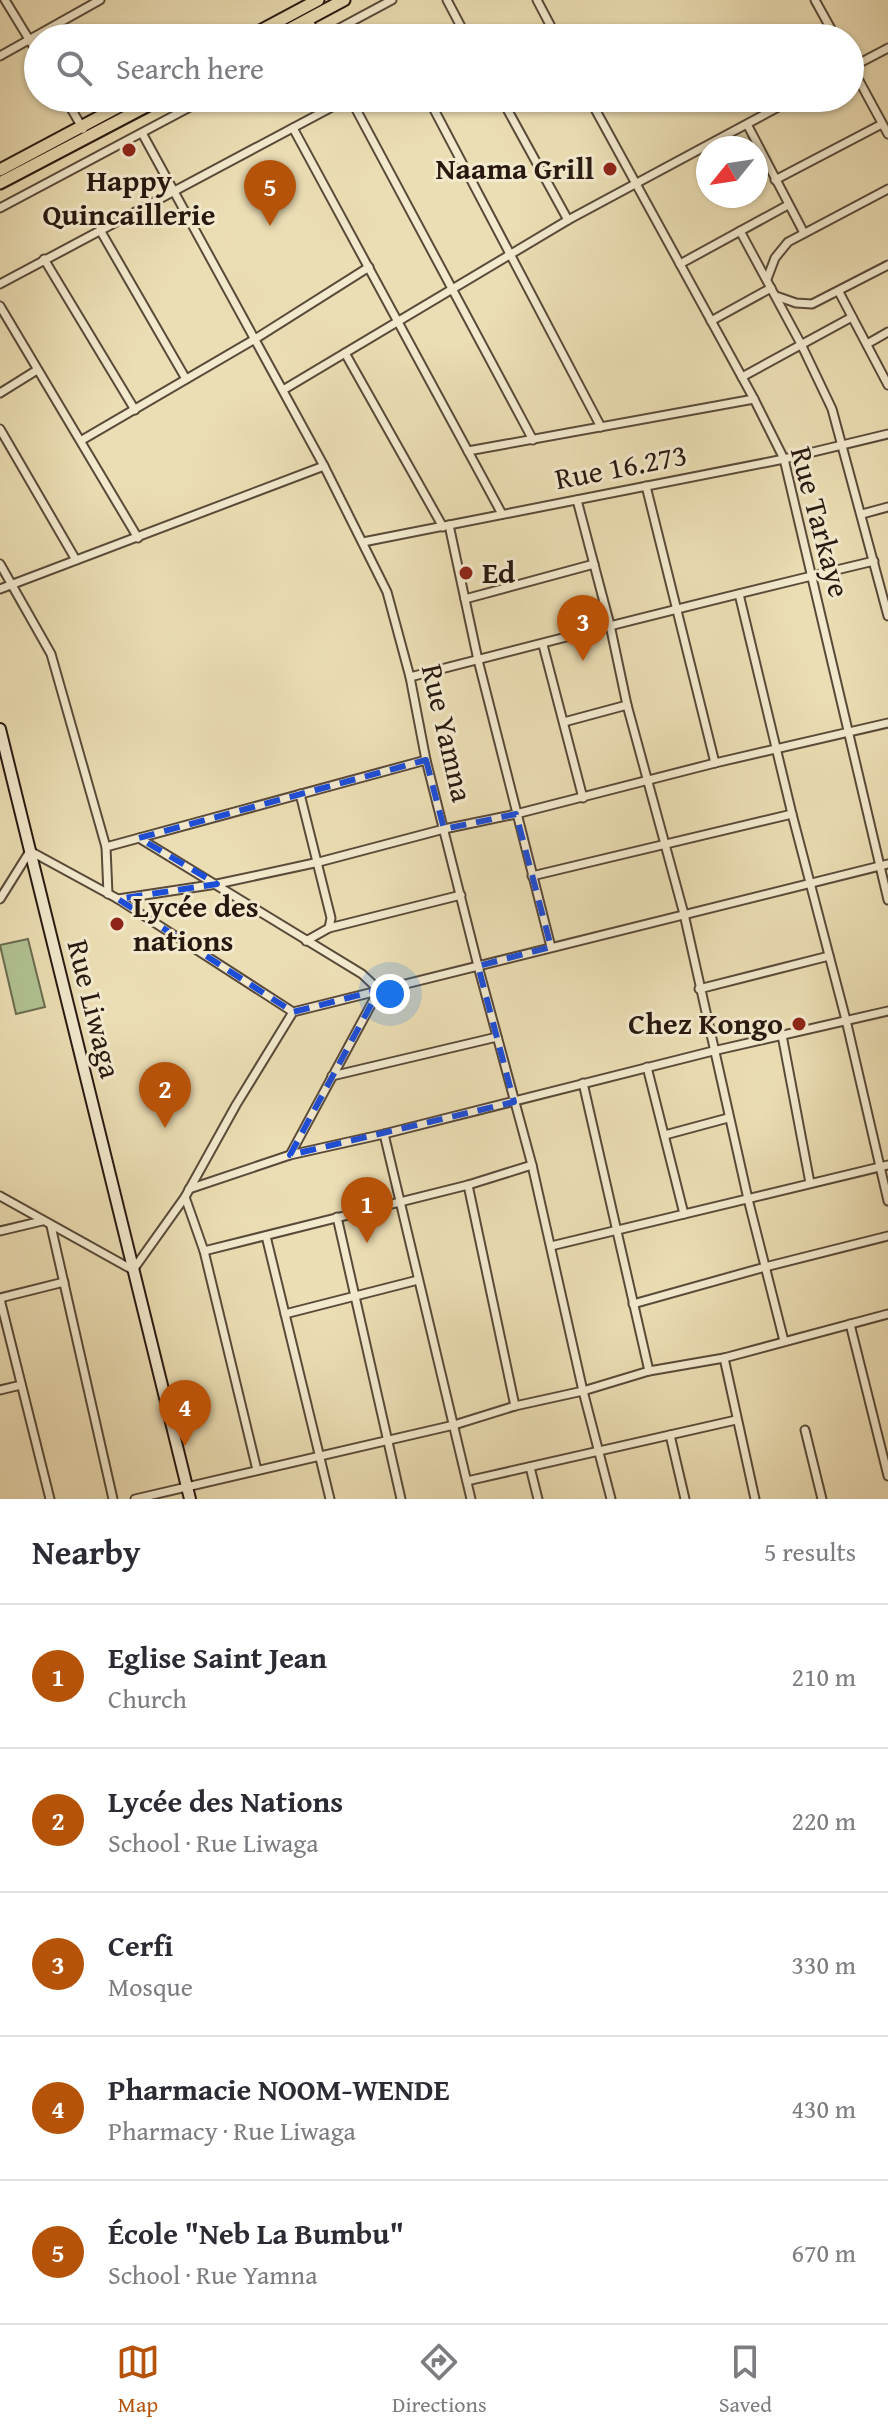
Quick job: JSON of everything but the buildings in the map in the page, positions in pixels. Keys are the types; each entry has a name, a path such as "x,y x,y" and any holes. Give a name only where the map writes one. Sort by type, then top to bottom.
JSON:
{"main road":[{"path":"272,24 316,0"},
{"path":"299,24 344,0"},
{"path":"0,170 109,112"},
{"path":"0,183 136,112"},
{"name":"Rue Liwaga","path":"0,729 190,1499"}],"street":[{"path":"5,0 24,32"},
{"path":"347,24 392,0"},
{"path":"447,0 459,24"},
{"path":"537,0 550,24"},
{"path":"56,24 96,1"},
{"path":"817,1 829,24"},
{"path":"308,19 311,24"},
{"path":"0,56 24,43"},
{"path":"864,60 888,48"},
{"path":"864,91 888,134"},
{"path":"73,112 88,138"},
{"path":"0,208 181,112"},
{"path":"0,284 323,112"},
{"path":"357,112 533,440"},
{"path":"435,112 601,427"},
{"path":"509,112 568,220"},
{"name":"Rue Tarkaye","path":"597,112 784,459 848,732 884,865 888,900"},
{"path":"283,390 568,220 772,112"},
{"path":"775,180 882,124"},
{"path":"748,126 804,233"},
{"path":"293,128 502,514"},
{"name":"Rue Yamna","path":"142,133 324,466 387,592 478,966 532,1165 611,1499"},
{"path":"767,279 783,246 888,189"},
{"path":"680,264 788,205"},
{"path":"100,230 186,379"},
{"path":"740,231 832,409 888,616"},
{"path":"44,259 135,410"},
{"path":"776,296 804,305 839,292 888,265"},
{"path":"82,440 255,339 369,267"},
{"path":"711,321 771,288"},
{"path":"839,292 888,385"},
{"path":"0,306 138,538"},
{"path":"742,377 852,317"},
{"path":"867,344 888,332"},
{"path":"345,353 446,526 551,947"},
{"path":"0,393 37,370"},
{"path":"468,451 754,399"},
{"path":"0,429 76,560"},
{"name":"Rue 16.273","path":"363,542 784,459 888,434"},
{"path":"0,589 324,466"},
{"path":"646,486 715,763"},
{"path":"577,500 610,625 627,705 684,914 728,1118 784,1341"},
{"path":"862,514 888,507"},
{"path":"410,677 874,561"},
{"path":"0,564 51,654 106,847 108,894"},
{"path":"465,599 594,564"},
{"path":"739,594 792,814 884,1166 888,1201"},
{"path":"543,645 583,798"},
{"path":"564,722 627,705"},
{"path":"118,899 217,884 319,862 888,723"},
{"path":"106,847 426,760"},
{"path":"300,794 330,909 329,928"},
{"path":"532,876 792,814"},
{"path":"139,838 362,974 379,990"},
{"path":"0,899 30,851 118,899 293,1012"},
{"path":"0,1196 133,1270 187,1193 293,1012 884,865"},
{"path":"306,941 329,928 461,895"},
{"path":"699,989 829,956"},
{"path":"290,1155 379,990"},
{"path":"187,1193 290,1155 888,1011"},
{"path":"782,1035 810,1183"},
{"path":"331,1076 497,1037"},
{"path":"647,1067 684,1214"},
{"path":"583,1083 649,1371"},
{"path":"665,1135 728,1118"},
{"path":"384,1134 471,1499"},
{"path":"204,1251 400,1203 532,1165"},
{"path":"551,1246 884,1166"},
{"path":"468,1185 515,1406"},
{"path":"187,1193 257,1470"},
{"path":"337,1217 401,1499"},
{"path":"0,1231 42,1221"},
{"path":"51,1226 113,1499"},
{"path":"266,1236 330,1499"},
{"path":"633,1304 888,1236"},
{"path":"285,1314 418,1280"},
{"path":"50,1499 0,1298 64,1282"},
{"path":"135,1499 454,1425 649,1371 724,1358 888,1314"},
{"path":"850,1324 888,1476"},
{"path":"724,1358 755,1499"},
{"path":"0,1390 21,1385"},
{"path":"467,1481 736,1420"},
{"path":"805,1430 822,1499"},
{"path":"670,1435 685,1499"},
{"path":"530,1467 538,1499"}],"highlighted area":[{"path":"426,760 444,829 516,814 551,947 478,966 514,1102 290,1155 379,990 293,1012 118,899 217,884 139,838"}],"green space":[{"path":"28,939 45,1007 16,1014 0,945"}],"place":[{"name":"Happy Quincaillerie","path":"129,150"},
{"name":"Naama Grill","path":"610,169"},
{"name":"École \"Neb La Bumbu\"","path":"270,226"},
{"name":"Ed","path":"466,573"},
{"name":"Cerfi","path":"583,661"},
{"name":"Lycée des nations","path":"117,924"},
{"name":"Chez Kongo","path":"799,1024"},
{"name":"Lycée des Nations","path":"165,1128"},
{"name":"Eglise Saint Jean","path":"367,1243"},
{"name":"Pharmacie NOOM-WENDE","path":"185,1446"}]}
